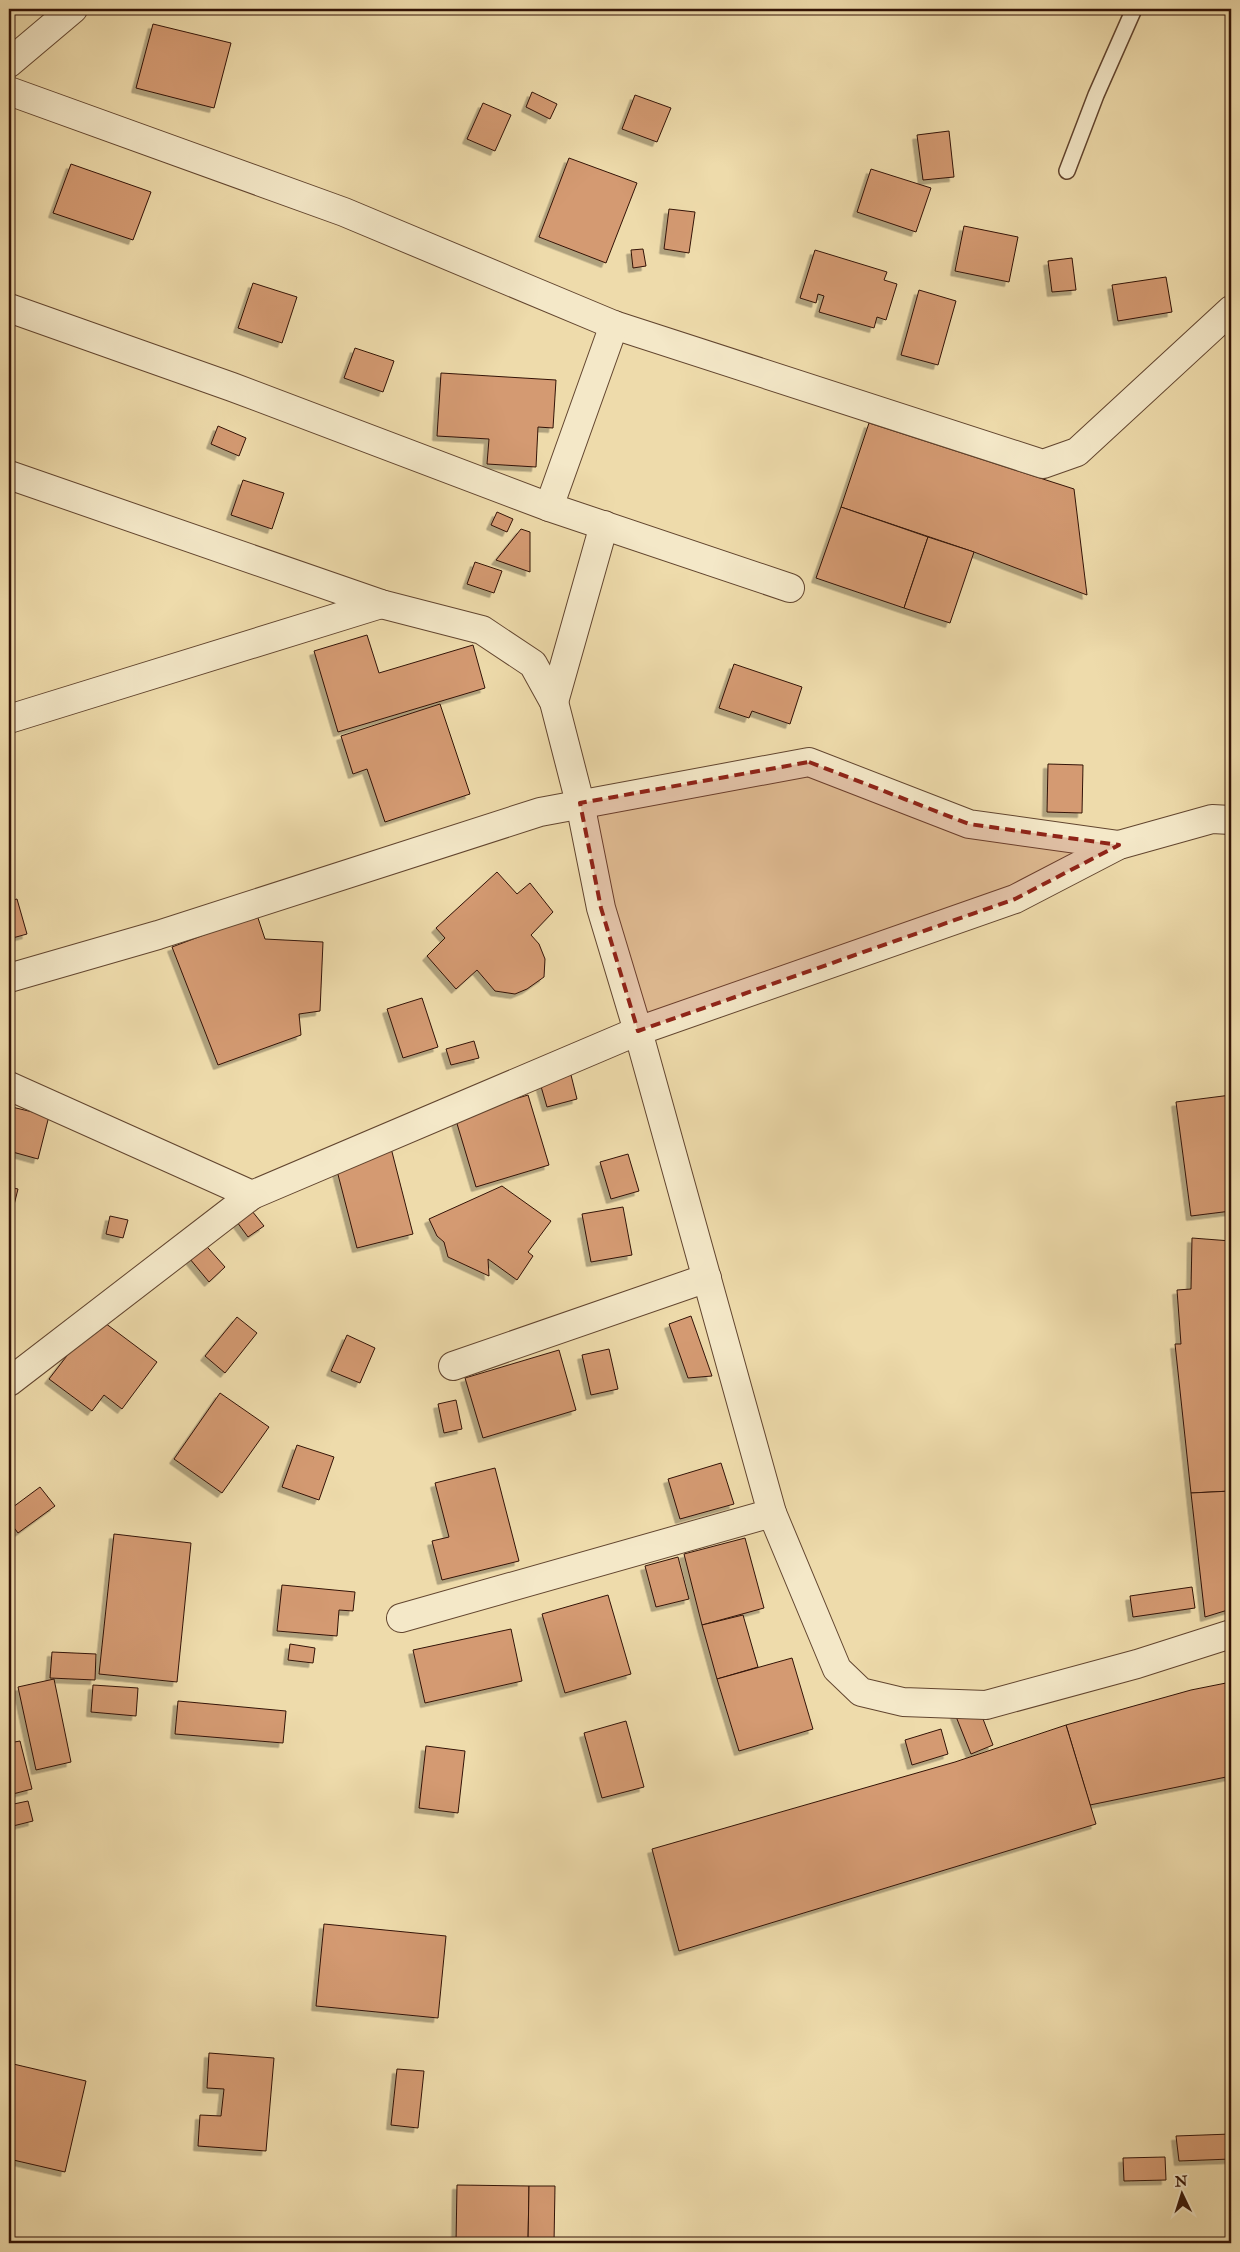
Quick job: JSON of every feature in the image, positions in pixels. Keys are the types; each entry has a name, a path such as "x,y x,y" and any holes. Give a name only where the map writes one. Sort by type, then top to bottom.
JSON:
{"street":[{"path":"9,64 73,9"},
{"path":"9,91 344,212 614,325 1043,464 1078,452 1231,310"},
{"path":"9,308 232,387 549,507 790,588"},
{"path":"549,507 614,325"},
{"path":"9,475 381,604 482,630 533,664 554,702 580,803 601,908 638,1031 772,1513 837,1668 861,1692 903,1702 986,1705 1137,1664 1231,1634"},
{"path":"554,702 604,525"},
{"path":"9,719 381,604"},
{"path":"9,978 158,935 540,812 580,803 810,762 969,824 1119,845"},
{"path":"9,1382 252,1195 638,1031 1015,900 1119,845 1212,819 1231,820"},
{"path":"9,1086 252,1195"},
{"path":"453,1366 707,1278"},
{"path":"401,1618 772,1513"}],"lane":[{"path":"1067,171 1096,95 1134,9"}],"highlighted area":[{"path":"809,762 969,824 1119,845 1015,899 638,1031 601,908 580,803"}],"building":[{"path":"153,24 231,43 214,108 136,88"},
{"path":"532,92 557,104 550,119 526,107"},
{"path":"635,95 671,108 657,142 622,129"},
{"path":"483,103 511,115 495,151 467,139"},
{"path":"949,131 954,177 923,180 917,135"},
{"path":"569,158 637,183 606,263 539,237"},
{"path":"71,164 151,192 133,240 53,213"},
{"path":"871,169 931,188 916,232 857,212"},
{"path":"669,209 695,212 689,253 664,249"},
{"path":"964,226 1018,237 1009,282 955,271"},
{"path":"643,249 646,266 633,268 631,250"},
{"path":"815,250 887,272 884,280 897,284 886,320 877,317 874,328 819,312 824,296 818,294 816,303 800,298"},
{"path":"1072,258 1076,290 1052,292 1048,261"},
{"path":"1166,277 1172,312 1118,321 1112,285"},
{"path":"253,283 297,297 282,343 238,328"},
{"path":"919,290 956,301 938,365 901,355"},
{"path":"355,348 394,361 383,392 344,378"},
{"path":"441,373 556,380 553,428 538,427 536,467 487,464 489,439 437,436"},
{"path":"869,423 1074,489 1087,595 974,552 841,507"},
{"path":"218,426 246,438 239,456 211,444"},
{"path":"243,480 284,493 272,529 231,515"},
{"path":"841,507 928,537 904,608 816,578"},
{"path":"497,512 513,519 507,532 491,525"},
{"path":"521,529 530,532 530,572 496,560"},
{"path":"928,537 974,552 950,623 904,608"},
{"path":"475,562 502,571 494,593 467,584"},
{"path":"367,635 379,673 473,645 485,688 338,732 314,651"},
{"path":"734,664 802,687 790,724 752,711 749,718 719,708"},
{"path":"440,704 470,794 385,822 367,769 353,774 341,736"},
{"path":"1048,764 1083,765 1082,813 1047,812"},
{"path":"497,872 517,894 530,883 553,912 531,935 539,944 545,959 544,977 527,989 515,994 495,991 477,970 456,989 427,956 445,938 436,928"},
{"path":"17,899 27,934 9,939 9,901"},
{"path":"257,915 265,939 323,942 320,1011 299,1014 301,1035 218,1065 172,947"},
{"path":"422,998 438,1047 403,1058 387,1009"},
{"path":"474,1041 479,1058 451,1065 446,1049"},
{"path":"571,1075 577,1099 547,1107 540,1083"},
{"path":"528,1095 549,1165 476,1187 455,1117"},
{"path":"1231,1095 1231,1211 1191,1216 1176,1102"},
{"path":"12,1107 49,1116 38,1159 9,1151 9,1123"},
{"path":"391,1148 413,1234 357,1248 335,1163"},
{"path":"628,1154 639,1191 611,1199 600,1162"},
{"path":"502,1186 551,1221 528,1252 533,1256 517,1280 488,1259 489,1276 448,1257 444,1242 437,1236 429,1219"},
{"path":"9,1187 18,1189 14,1205 9,1204"},
{"path":"623,1207 632,1255 591,1262 582,1214"},
{"path":"252,1211 264,1226 248,1237 237,1222"},
{"path":"110,1216 128,1220 123,1238 106,1234"},
{"path":"1192,1238 1231,1241 1231,1491 1191,1493 1175,1344 1181,1344 1177,1290 1191,1289"},
{"path":"201,1240 225,1267 209,1282 185,1253"},
{"path":"691,1316 712,1376 688,1378 669,1324"},
{"path":"97,1317 157,1362 122,1409 104,1395 92,1411 49,1379"},
{"path":"237,1317 257,1333 225,1373 205,1356"},
{"path":"347,1335 375,1348 360,1383 331,1371"},
{"path":"609,1349 618,1389 591,1395 582,1355"},
{"path":"559,1350 576,1410 483,1438 465,1378"},
{"path":"220,1393 269,1427 222,1493 174,1459"},
{"path":"456,1400 462,1429 444,1433 438,1404"},
{"path":"297,1445 334,1457 319,1500 282,1487"},
{"path":"721,1463 734,1504 680,1519 668,1479"},
{"path":"495,1468 519,1561 442,1580 432,1541 449,1537 435,1483"},
{"path":"40,1487 55,1506 18,1533 9,1521 9,1510"},
{"path":"1231,1491 1231,1609 1205,1617 1191,1493"},
{"path":"114,1534 191,1543 177,1682 99,1674"},
{"path":"745,1538 764,1608 702,1625 684,1554"},
{"path":"678,1557 689,1599 656,1607 645,1566"},
{"path":"282,1585 355,1592 353,1611 339,1610 337,1636 277,1631"},
{"path":"1192,1587 1195,1608 1133,1617 1130,1596"},
{"path":"608,1595 631,1674 565,1693 542,1614"},
{"path":"743,1615 758,1667 717,1679 702,1625"},
{"path":"511,1629 522,1681 425,1703 413,1650"},
{"path":"290,1644 315,1648 313,1663 288,1660"},
{"path":"52,1652 96,1654 95,1680 50,1678"},
{"path":"792,1658 813,1729 739,1751 717,1679"},
{"path":"54,1679 71,1762 36,1770 18,1687"},
{"path":"1231,1682 1231,1776 1090,1805 1066,1725 1191,1690"},
{"path":"93,1685 138,1688 136,1716 91,1712"},
{"path":"178,1701 286,1711 283,1743 175,1734"},
{"path":"978,1706 993,1745 971,1754 955,1714"},
{"path":"626,1721 644,1787 602,1798 584,1733"},
{"path":"1066,1725 1096,1824 679,1951 652,1849 955,1762"},
{"path":"941,1729 948,1754 912,1765 905,1740"},
{"path":"20,1741 32,1789 9,1795 9,1743"},
{"path":"426,1746 465,1751 458,1813 419,1808"},
{"path":"28,1801 33,1821 9,1827 9,1805"},
{"path":"324,1924 446,1936 438,2018 316,2006"},
{"path":"209,2053 274,2058 266,2151 198,2146 200,2115 221,2116 224,2089 207,2088"},
{"path":"9,2063 86,2081 65,2172 9,2159"},
{"path":"397,2069 424,2071 418,2128 391,2125"},
{"path":"1231,2134 1231,2159 1179,2161 1176,2136"},
{"path":"1165,2157 1166,2180 1124,2181 1123,2158"},
{"path":"457,2185 529,2186 528,2243 456,2243"},
{"path":"529,2186 555,2186 554,2243 528,2243"}]}
